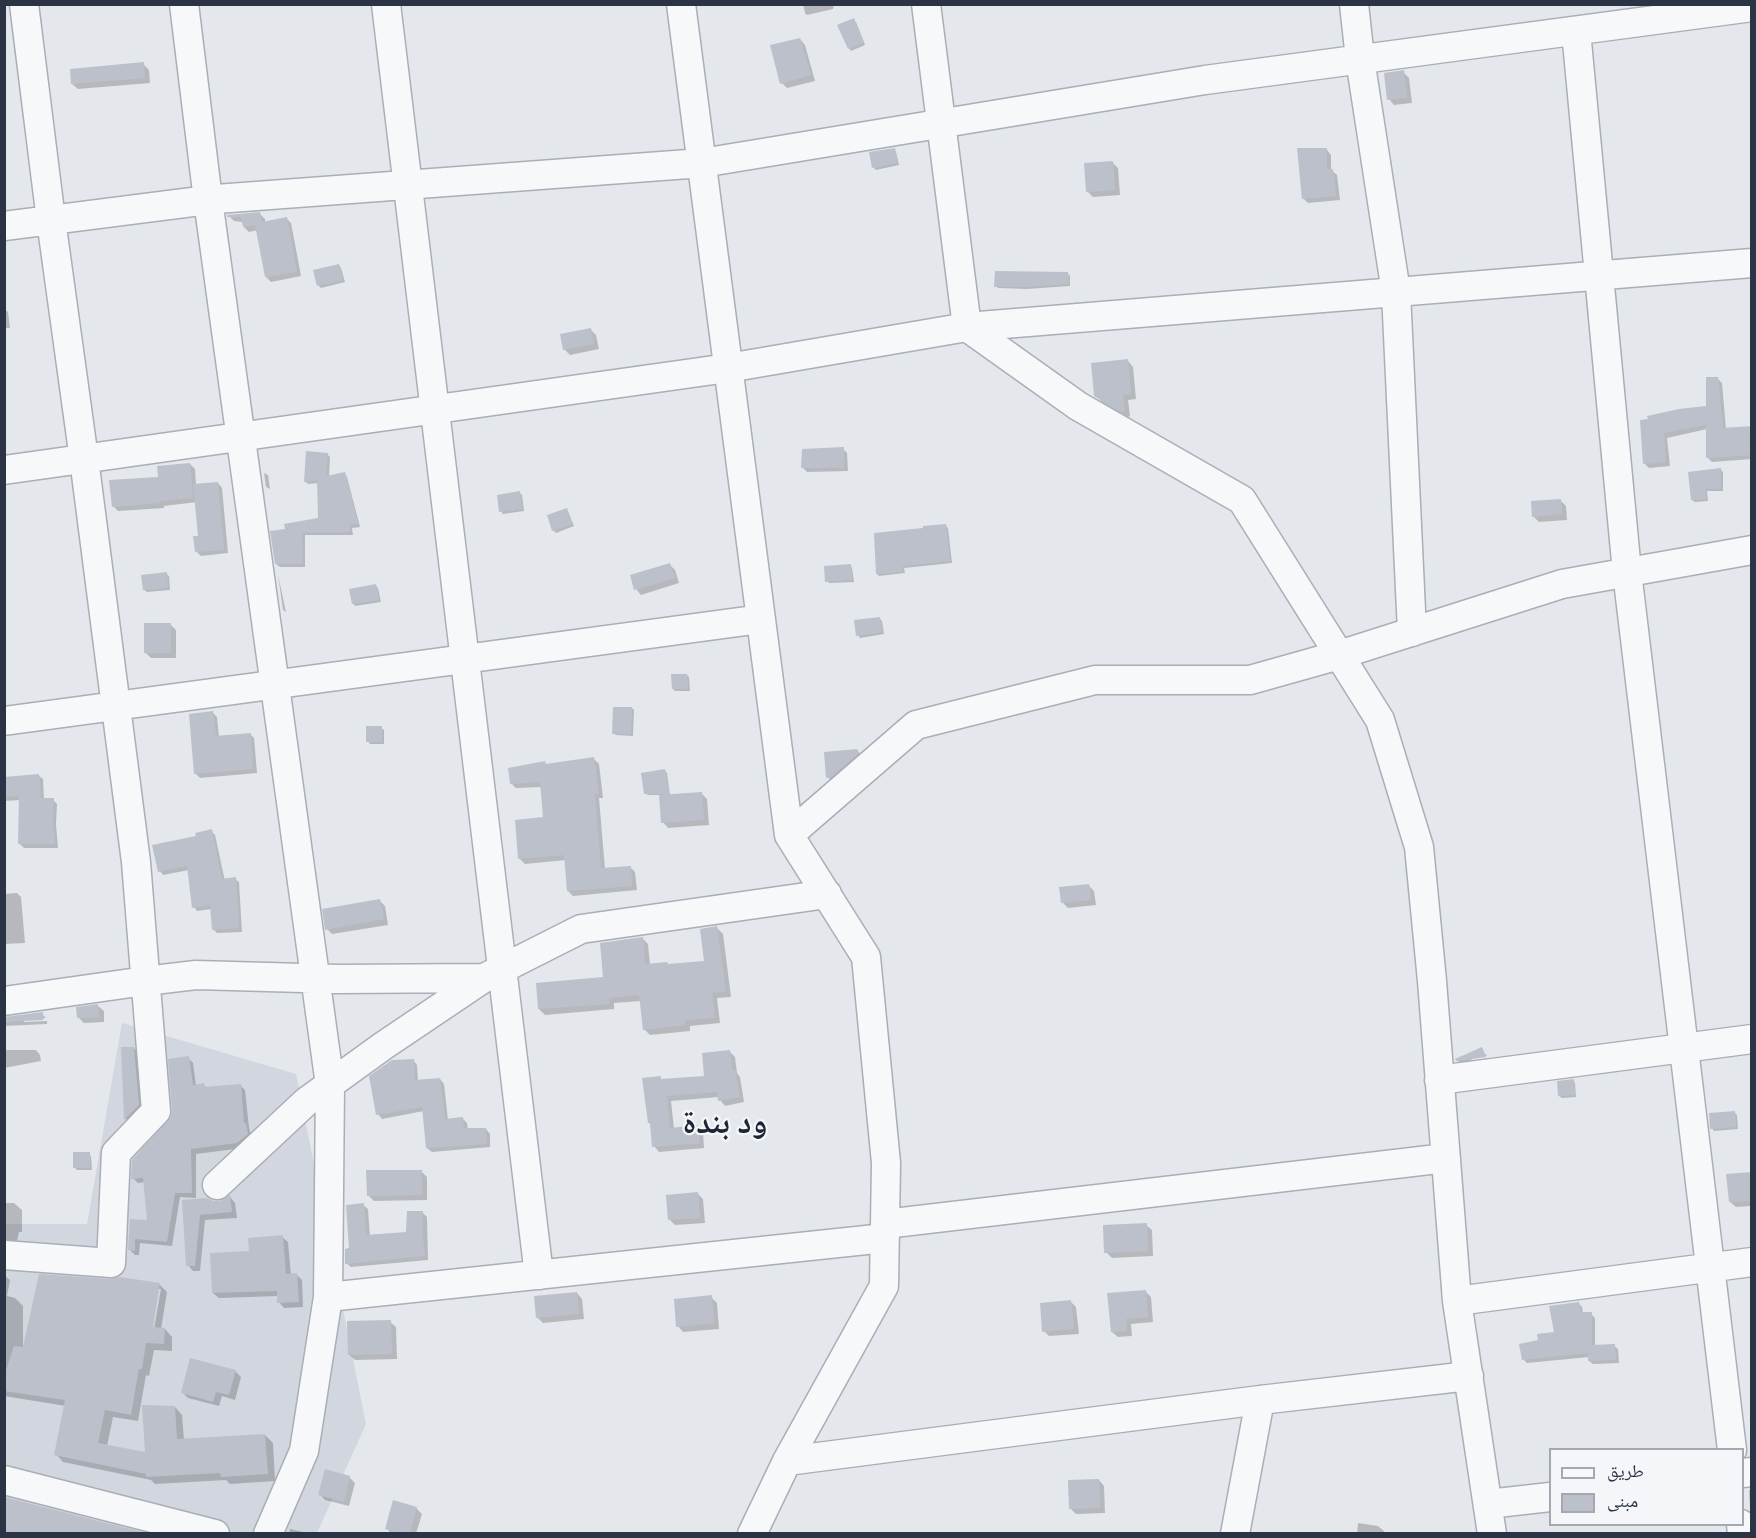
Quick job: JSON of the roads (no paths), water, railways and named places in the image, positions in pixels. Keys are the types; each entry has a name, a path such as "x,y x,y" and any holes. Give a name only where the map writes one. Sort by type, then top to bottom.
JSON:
{"street":[{"path":"4,1255 111,1263 116,1153 156,1111 136,862 24,4"},
{"path":"184,4 208,200 330,1085 328,1297 304,1451 268,1533"},
{"path":"386,4 465,658 493,973 539,1275"},
{"path":"681,4 789,835 866,957 886,1163 884,1286 787,1461 752,1533"},
{"path":"926,4 967,327 1078,406 1242,500 1380,720 1419,847 1457,1301 1492,1533"},
{"path":"1354,4 1360,59 1396,292 1412,632"},
{"path":"4,226 208,200 702,163 1205,80 1752,7"},
{"path":"1576,30 1627,572 1732,1448"},
{"path":"4,470 728,368 967,327 1752,263"},
{"path":"789,835 916,725 1095,680 1250,680 1339,655 1563,584 1752,550"},
{"path":"4,721 761,619"},
{"path":"216,1185 308,1101 383,1046 493,973 581,929 826,894"},
{"path":"4,1000 196,975 315,979 493,973"},
{"path":"1439,1080 1752,1039"},
{"path":"328,1297 539,1275 1446,1158"},
{"path":"1457,1301 1752,1262"},
{"path":"787,1461 1260,1400 1469,1376"},
{"path":"1235,1533 1260,1400"},
{"path":"4,1480 215,1533"},
{"path":"1488,1504 1549,1497"}],"district":[{"name":"ود بندة","path":"725,1123"}]}
